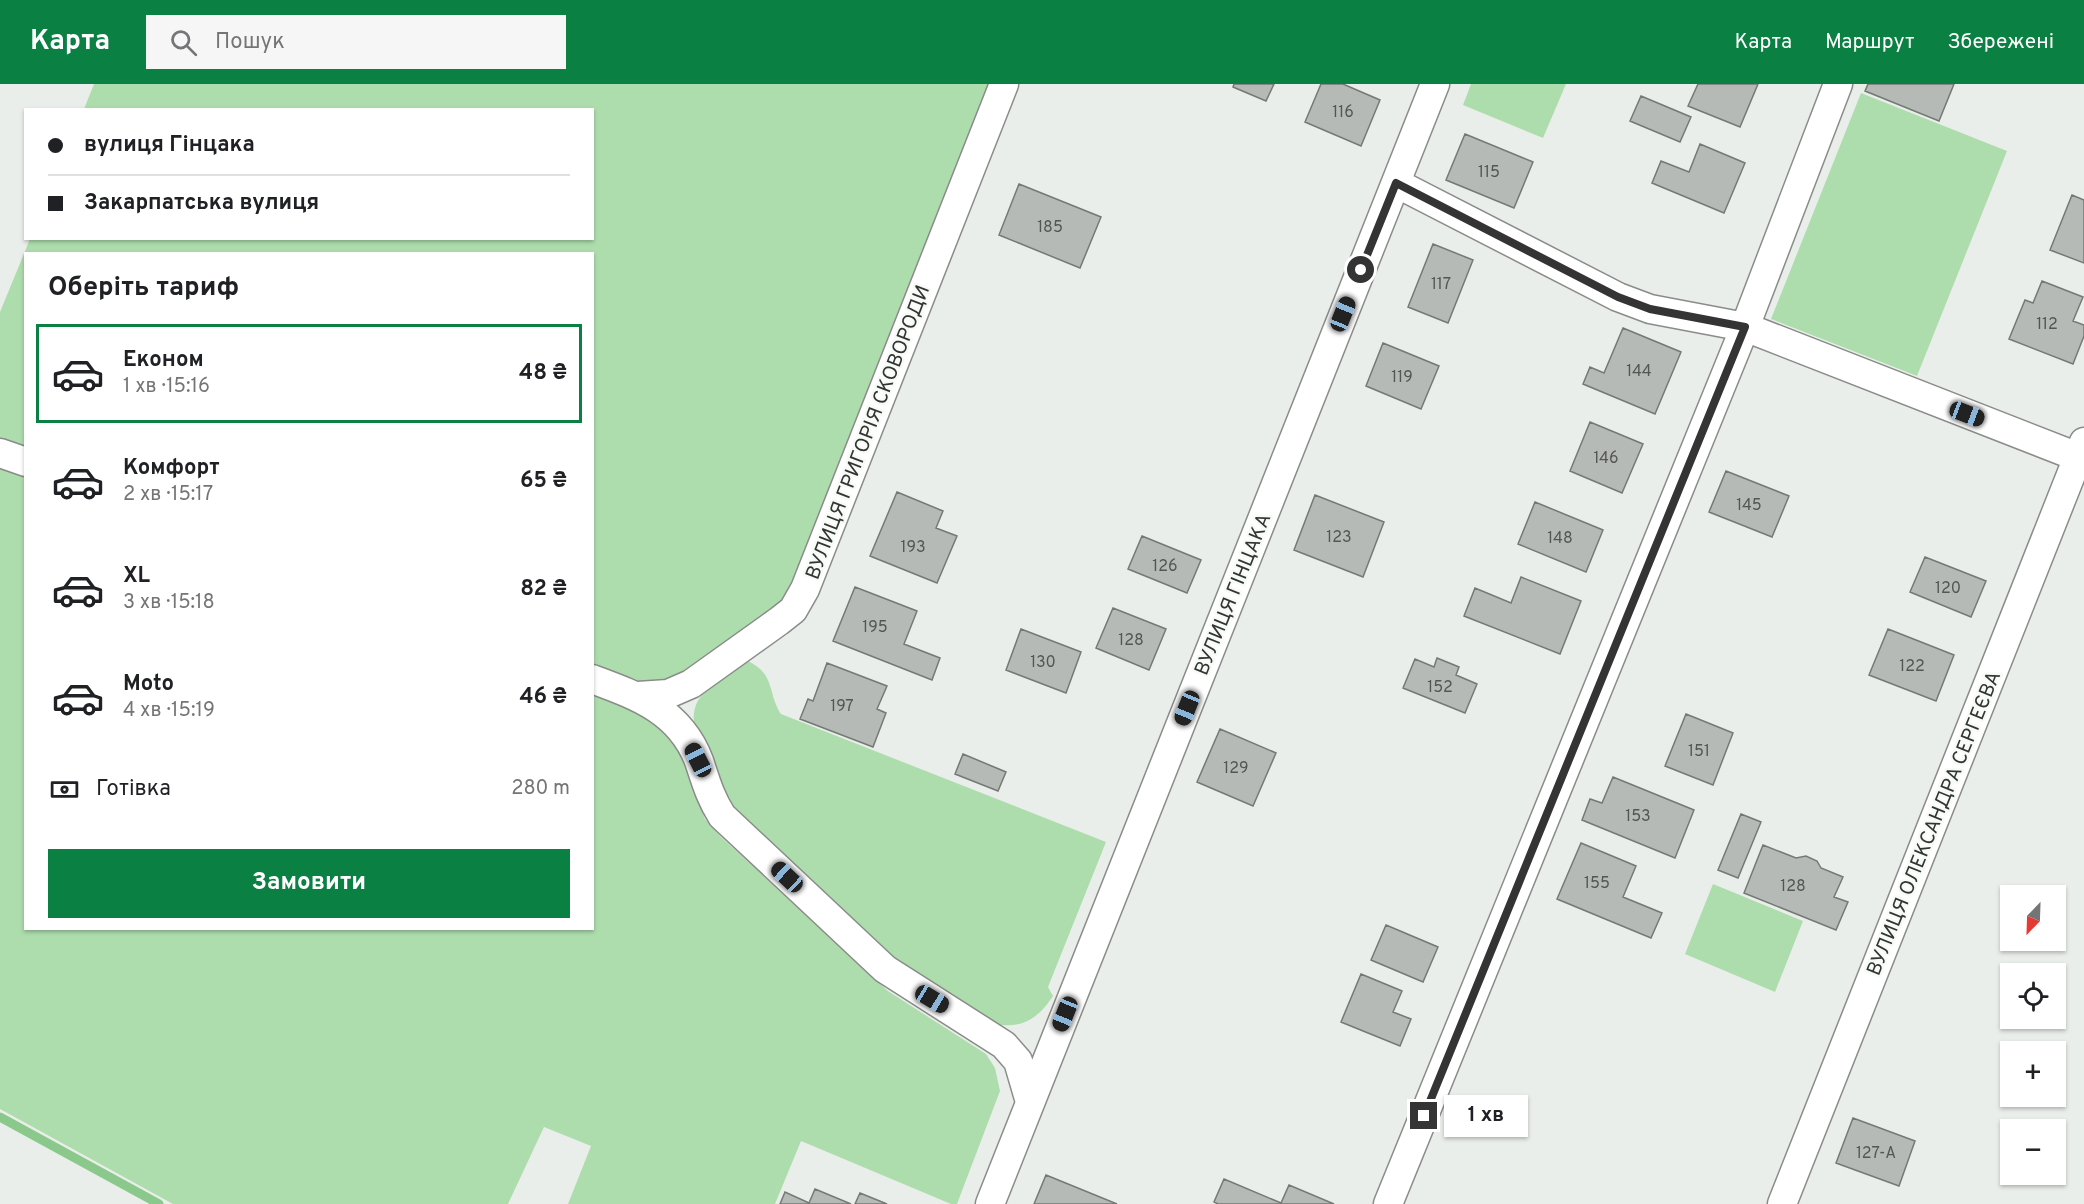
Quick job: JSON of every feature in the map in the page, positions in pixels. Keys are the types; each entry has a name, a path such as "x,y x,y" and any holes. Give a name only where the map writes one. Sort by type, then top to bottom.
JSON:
{"street":[{"name":"ВУЛИЦЯ ГРИГОРІЯ СКОВОРОДИ","path":"638,696 668,694 685,687 793,610 805,589 1004,84"},
{"name":"ВУЛИЦЯ ГІНЦАКА","path":"990,1204 1435,84"},
{"path":"1388,1204 1745,327 1838,84"},
{"path":"1396,183 1618,297 1650,309 1745,327 2081,450"},
{"name":"ВУЛИЦЯ ОЛЕКСАНДРА СЕРГЕЄВА","path":"1782,1204 2081,450"},
{"path":"0,453 24,461"},
{"path":"594,680 638,696 665,711 683,730 698,760 708,794 722,816 885,969 1004,1046 1018,1061 1030,1102"}],"green space":[{"path":"94,84 988,84 795,579 783,599 767,615 668,683 636,683 594,668 594,252 25,252 30,240 594,240 594,108 84,108"},
{"path":"1471,84 1566,84 1543,138 1463,105"},
{"path":"1861,93 2007,151 1917,376 1771,319"},
{"path":"24,254 24,451 0,441 0,312"},
{"path":"0,468 24,478 24,930 594,930 594,694 634,710 670,736 683,760 705,819 721,837 888,991 986,1054 995,1068 1000,1091 957,1204 951,1204 801,1141 775,1204 568,1204 591,1146 544,1127 508,1204 173,1204 0,1109"},
{"path":"748,661 757,666 767,678 781,714 1106,842 1048,987 1053,996 1035,1016 1013,1025 995,1024 916,978 737,817 696,733 694,716 699,699 710,685 734,666"},
{"path":"1713,884 1803,921 1775,992 1685,954"}],"building":[{"path":"1234,84 1274,84 1266,101 1233,87"},
{"path":"1321,84 1343,84 1380,100 1361,146 1305,122"},
{"path":"1698,84 1758,84 1740,127 1688,106"},
{"path":"1868,84 1954,84 1939,121 1865,91"},
{"path":"1641,96 1691,117 1680,142 1630,121"},
{"path":"1465,134 1533,162 1514,208 1446,180"},
{"path":"1700,144 1745,163 1724,213 1652,183 1661,161 1689,172"},
{"path":"1019,184 1101,217 1080,268 999,235"},
{"path":"2072,195 2084,200 2084,263 2050,250"},
{"path":"1433,244 1473,260 1448,323 1408,307"},
{"path":"2042,281 2083,297 2073,321 2084,325 2084,336 2073,364 2009,339 2025,300 2033,303"},
{"path":"1623,328 1681,352 1655,414 1583,384 1590,367 1604,373"},
{"path":"1383,343 1439,366 1421,409 1366,386"},
{"path":"1590,422 1643,444 1622,493 1570,471"},
{"path":"1726,471 1789,496 1772,537 1709,512"},
{"path":"897,492 943,511 936,528 957,536 937,583 870,556"},
{"path":"1315,495 1384,522 1363,577 1294,550"},
{"path":"1535,502 1603,530 1586,572 1518,544"},
{"path":"1142,536 1201,560 1187,593 1128,569"},
{"path":"1925,557 1986,581 1971,617 1910,592"},
{"path":"1521,577 1581,601 1560,654 1464,616 1475,588 1511,603"},
{"path":"855,587 917,611 904,644 940,658 932,680 833,641"},
{"path":"1113,608 1166,629 1149,670 1096,648"},
{"path":"1021,629 1081,652 1066,693 1006,670"},
{"path":"1888,629 1954,655 1936,701 1869,675"},
{"path":"1437,658 1459,667 1456,675 1477,684 1465,713 1403,688 1415,659 1434,667"},
{"path":"827,663 887,686 877,709 886,713 873,747 800,719 808,699 813,701"},
{"path":"1686,714 1733,733 1713,785 1665,766"},
{"path":"1220,729 1276,753 1253,806 1197,782"},
{"path":"963,754 1006,772 998,791 955,774"},
{"path":"1613,777 1694,810 1675,858 1582,820 1590,799 1602,803"},
{"path":"1741,814 1761,822 1738,878 1718,870"},
{"path":"1581,843 1636,866 1623,897 1662,913 1651,938 1557,899"},
{"path":"1763,845 1796,858 1806,856 1817,861 1821,868 1843,877 1834,897 1848,902 1836,930 1744,893"},
{"path":"1386,925 1438,947 1423,982 1371,960"},
{"path":"1361,974 1402,991 1393,1012 1411,1019 1400,1046 1341,1022"},
{"path":"1853,1118 1915,1141 1899,1186 1836,1163"},
{"path":"1046,1175 1117,1204 1034,1204"},
{"path":"1224,1179 1281,1203 1289,1185 1334,1204 1218,1204 1214,1202"},
{"path":"815,1189 851,1204 780,1204 785,1192 809,1203"},
{"path":"860,1193 887,1204 855,1204"}],"waterway":[{"path":"0,1117 159,1204"}],"route":[{"path":"1361,270 1396,183 1618,297 1650,309 1745,327 1424,1116"}]}
